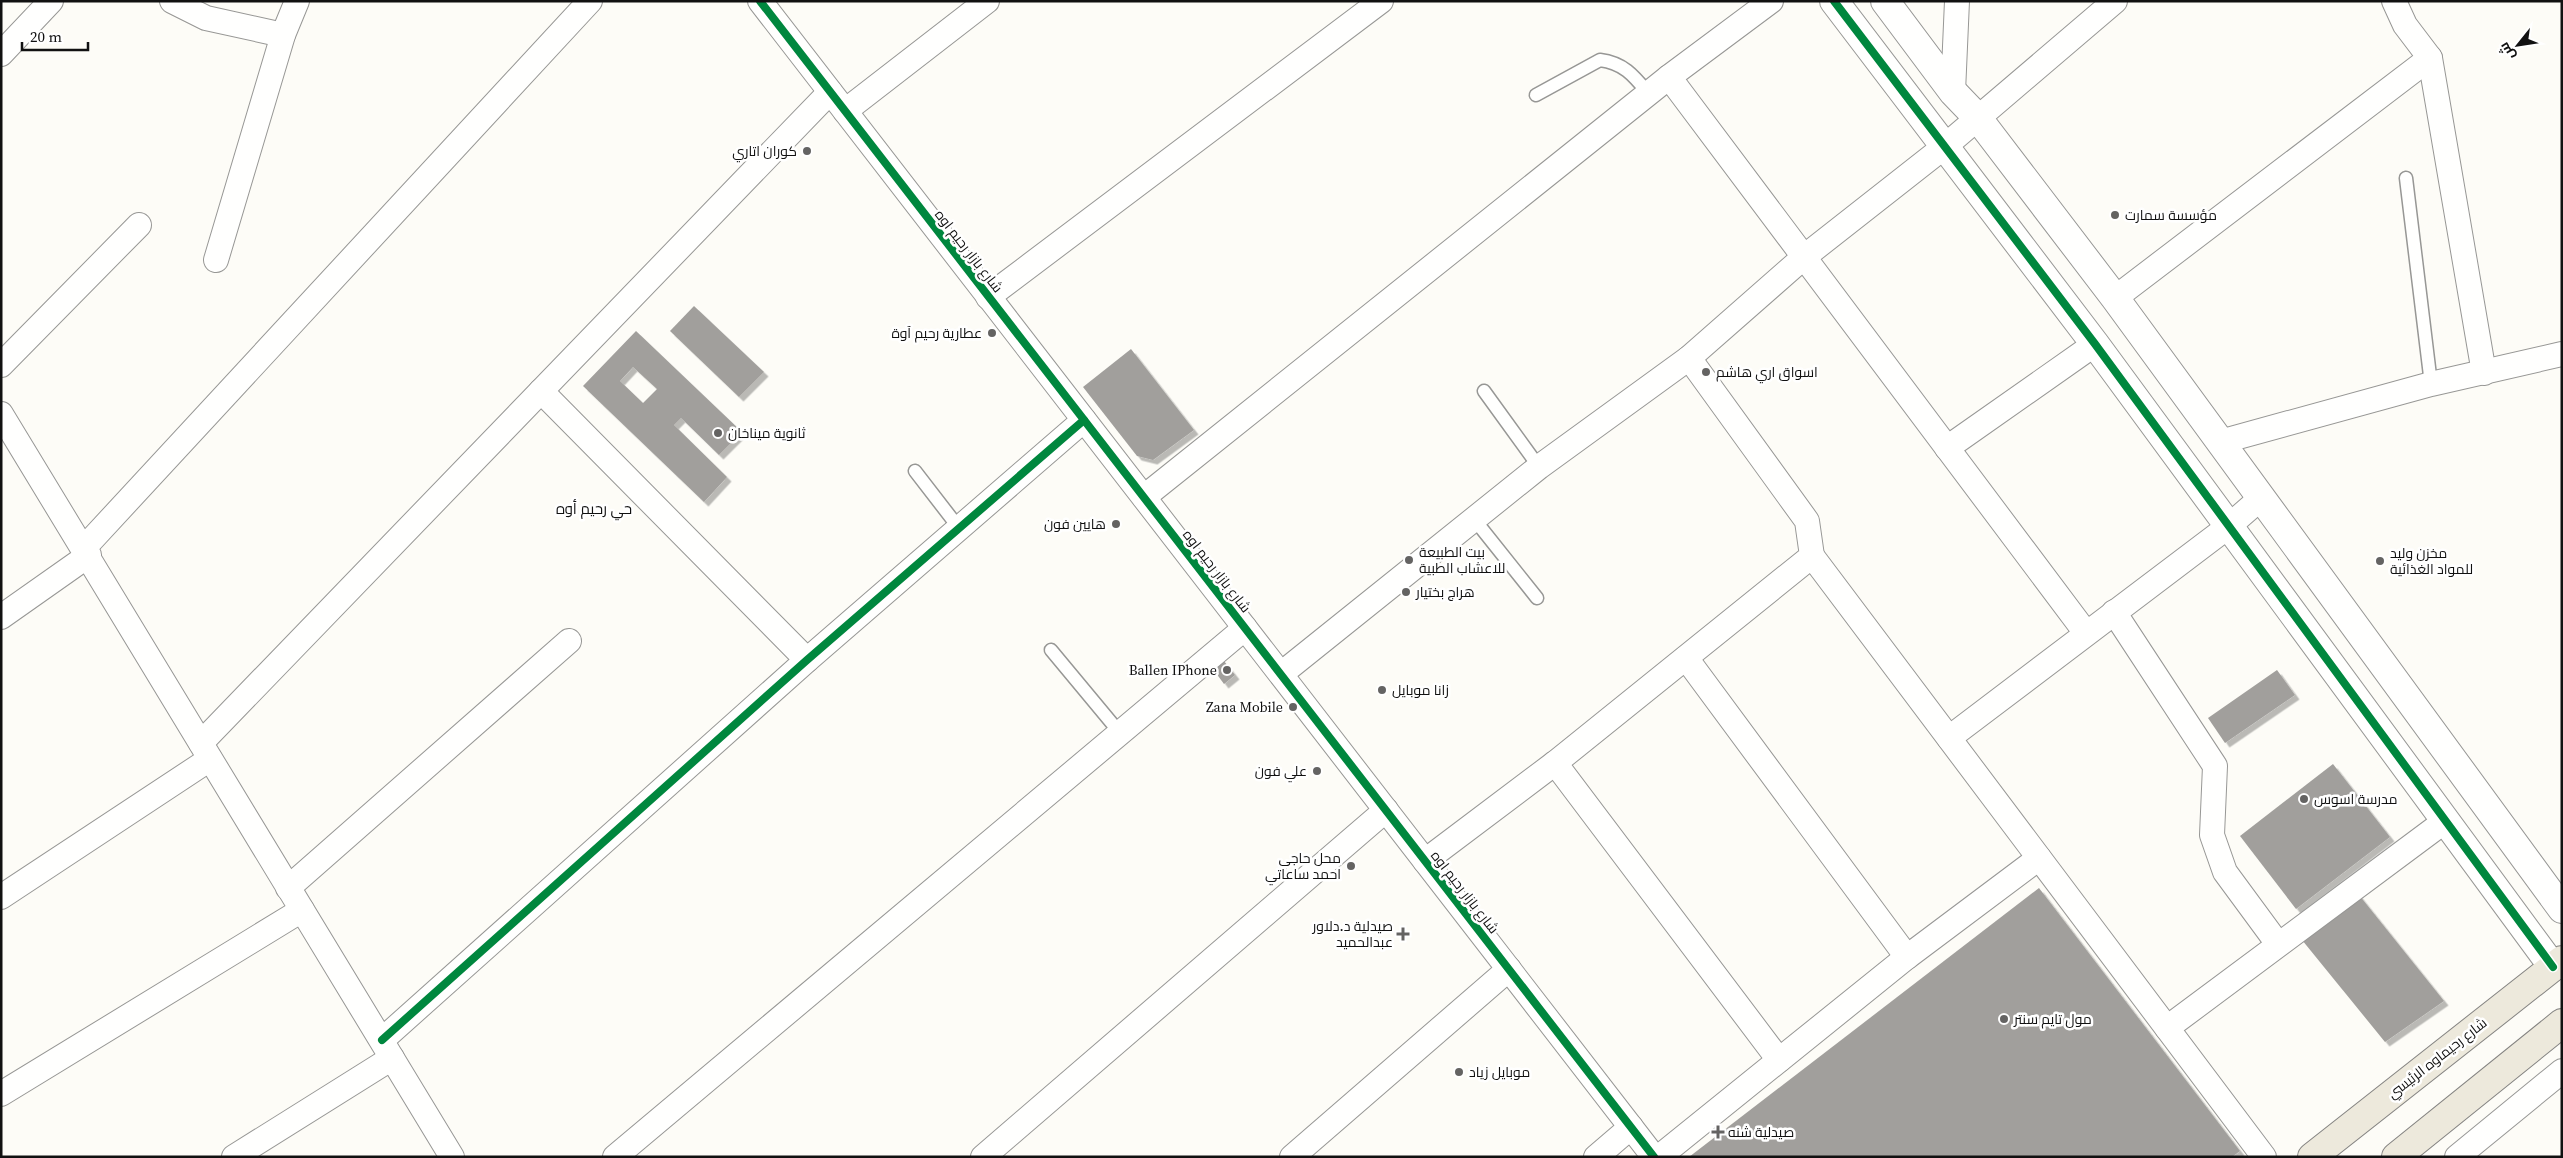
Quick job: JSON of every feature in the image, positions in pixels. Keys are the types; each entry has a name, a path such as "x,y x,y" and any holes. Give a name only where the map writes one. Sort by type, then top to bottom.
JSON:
{"main road":[{"name":"شارع رحيماوه الرئيسي","path":"2312,1157 2557,963"},
{"path":"2396,1157 2562,1024"}],"street":[{"path":"1,54 51,1"},
{"path":"172,1 206,18 283,35"},
{"path":"216,260 283,35 297,1"},
{"path":"1,617 86,552 590,1"},
{"name":"شارع بازار رحيم اوه","path":"760,1 1654,1157"},
{"path":"845,111 987,1"},
{"path":"988,297 1381,1"},
{"path":"1144,497 1670,77 1771,1"},
{"path":"1834,1 2095,344 2446,821 2528,936 2557,963"},
{"path":"1885,1 1953,92 1977,117 2115,298 2561,907 2547,924 2528,936"},
{"path":"1953,92 1957,1"},
{"path":"1280,674 1539,467 1689,358 1804,257 1944,147 2115,1"},
{"path":"2394,1 2405,25 2430,58 2484,372"},
{"path":"2115,298 2430,58"},
{"path":"1670,77 2086,633"},
{"path":"1,897 205,751 541,391 830,92"},
{"path":"1,365 139,225"},
{"path":"1947,448 2095,344"},
{"path":"2220,442 2431,384 2562,354"},
{"path":"1689,358 1807,521 1812,556 2264,1157"},
{"path":"541,391 807,660"},
{"path":"1,414 452,1157"},
{"path":"234,1157 387,1049 807,660 1084,420"},
{"path":"1949,738 2229,526 2261,498"},
{"path":"1425,861 1555,763 1812,556"},
{"path":"2114,612 2215,766 2212,835 2225,872 2278,944"},
{"path":"615,1157 1245,628"},
{"path":"288,888 569,640"},
{"path":"1686,658 1907,956"},
{"path":"1555,763 1779,1060"},
{"path":"983,1157 1386,810"},
{"path":"2167,1028 2446,821"},
{"path":"1659,1157 1907,956 2039,858"},
{"path":"1,1094 302,910"},
{"path":"1292,1157 1509,969"},
{"path":"2457,1157 2562,1071"},
{"path":"1596,1157 1631,1127"}],"lane":[{"path":"1536,96 1600,60 1611,61 1629,69 1649,94"},
{"path":"2406,178 2431,384"},
{"path":"1484,391 1539,467"},
{"path":"915,471 959,528"},
{"path":"1474,519 1537,598"},
{"path":"1051,650 1120,732"}],"building":[{"path":"694,306 764,372 739,397 670,331"},
{"path":"636,331 742,432 719,455 681,418 674,425 727,477 704,502 583,386","holes":["633,367 657,389 643,403 620,381"]},
{"path":"1131,349 1194,430 1153,460 1137,456 1083,387"},
{"path":"1224,661 1235,675 1224,684 1213,669"},
{"path":"2277,670 2295,695 2225,743 2208,718"},
{"path":"2333,764 2390,837 2296,909 2240,836"},
{"name":"مول تايم سنتر","path":"2039,888 2240,1151 2232,1157 1689,1157"},
{"path":"2355,890 2444,1001 2385,1042 2298,935"}],"cycle path":[{"path":"760,1 1654,1157"},
{"path":"1834,1 2095,344 2553,967"},
{"path":"382,1040 807,660 1084,420"}],"place":[{"name":"كوران اتاري","path":"807,151"},
{"name":"مؤسسة سمارت","path":"2115,215"},
{"name":"عطارية رحيم آوة","path":"992,333"},
{"name":"اسواق اري هاشم","path":"1706,372"},
{"name":"ثانوية ميناخان","path":"718,433"},
{"name":"هايين فون","path":"1116,524"},
{"name":"بيت الطبيعة للاعشاب الطبية","path":"1409,560"},
{"name":"مخزن وليد للمواد الغذائية","path":"2380,561"},
{"name":"هراج بختيار","path":"1406,592"},
{"name":"Ballen IPhone","path":"1227,670"},
{"name":"زانا موبايل","path":"1382,690"},
{"name":"Zana Mobile","path":"1293,707"},
{"name":"علي فون","path":"1317,771"},
{"name":"مدرسة اسوس","path":"2304,799"},
{"name":"محل حاجي احمد ساعاتي","path":"1351,866"},
{"name":"صيدلية د.دلاور عبدالحميد","path":"1403,934"},
{"name":"مول تايم سنتر","path":"2004,1019"},
{"name":"موبايل زياد","path":"1459,1072"},
{"name":"صيدلية شنه","path":"1718,1132"}],"district":[{"name":"حي رحيم أوه","path":"594,508"}]}
